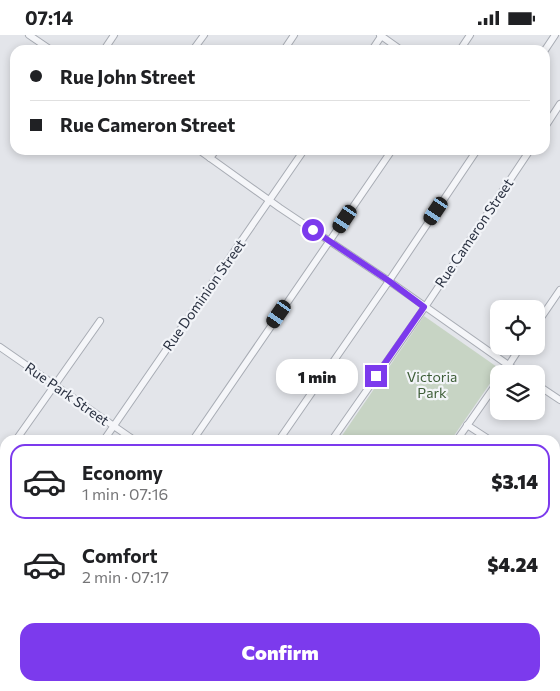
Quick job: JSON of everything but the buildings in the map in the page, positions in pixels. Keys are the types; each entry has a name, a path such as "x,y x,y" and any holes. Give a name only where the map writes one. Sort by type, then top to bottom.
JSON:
{"street":[{"path":"29,35 44,45"},
{"path":"381,35 394,45"},
{"path":"550,119 560,103"},
{"path":"206,155 508,365 515,355"},
{"name":"Rue Dominion Street","path":"108,435 301,155"},
{"path":"196,435 389,155"},
{"path":"282,435 474,155"},
{"name":"Rue Cameron Street","path":"335,435 527,155"},
{"path":"545,312 560,290"},
{"path":"20,435 100,321"},
{"name":"Rue Park Street","path":"0,347 127,435"},
{"path":"545,390 560,400"},
{"path":"460,435 490,393"},
{"path":"467,425 482,435"}],"green space":[{"name":"Victoria Park","path":"424,316 494,365 490,365 490,383 454,435 342,435"}],"route":[{"path":"313,230 424,307 376,376"}]}
